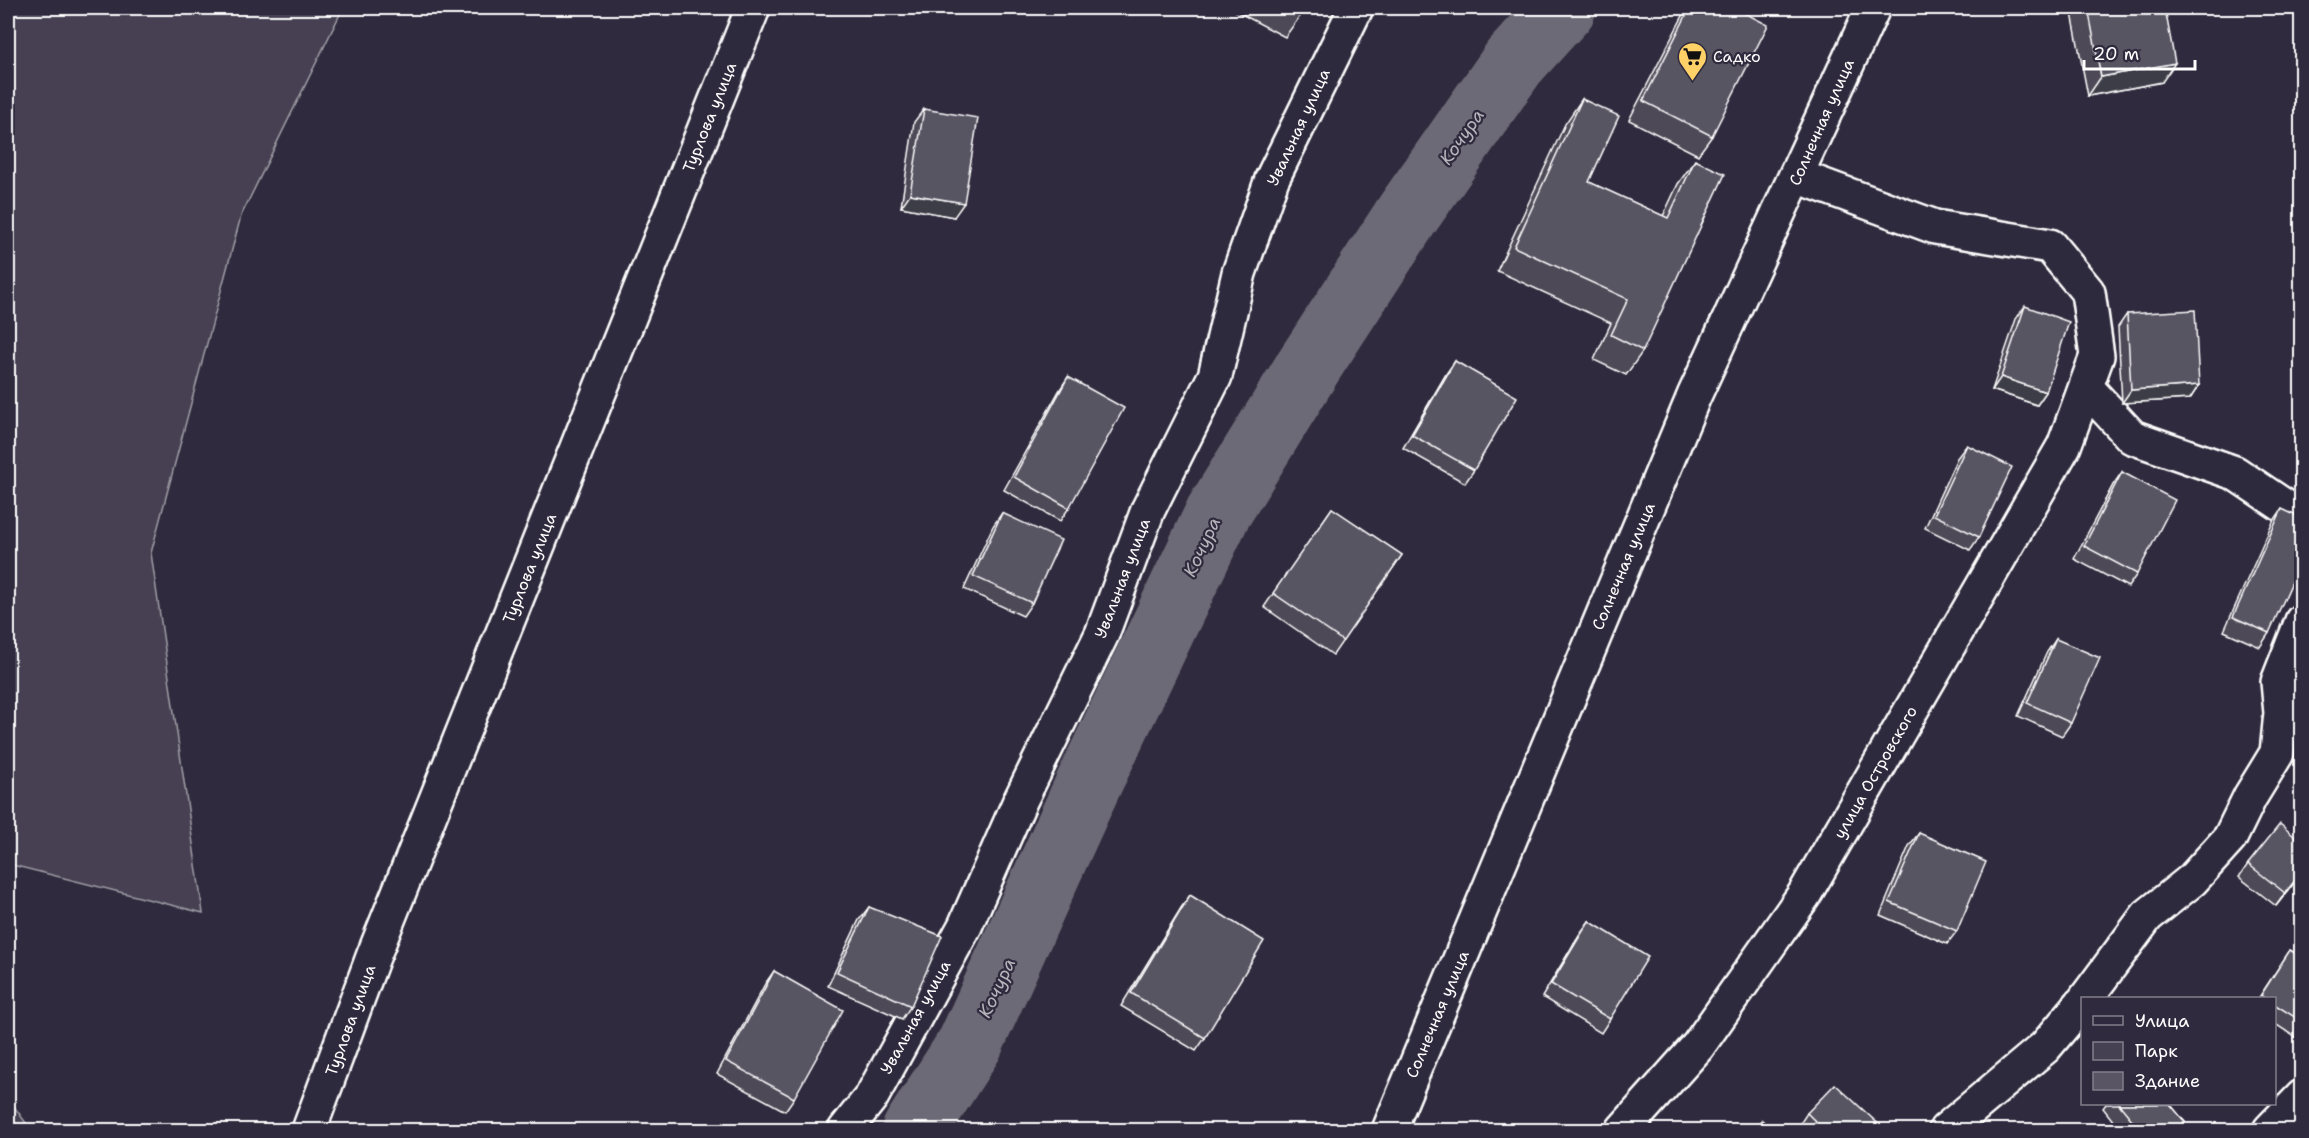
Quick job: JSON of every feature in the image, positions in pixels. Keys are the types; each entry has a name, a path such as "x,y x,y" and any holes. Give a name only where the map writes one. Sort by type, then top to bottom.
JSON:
{"street":[{"name":"Турлова улица","path":"309,1131 373,957 753,8"},
{"name":"Увальная улица","path":"845,1131 872,1096 965,927 1020,801 1102,634 1148,510 1215,376 1239,273 1272,179 1356,8"},
{"name":"Солнечная улица","path":"1389,1131 1694,396 1874,8"},
{"name":"улица Островского","path":"1623,1131 1698,1046 1804,896 2064,446 2097,356 2088,292 2050,246 1935,227 1797,176"},
{"path":"2086,387 2132,437 2235,473 2301,518"},
{"path":"2090,994 2146,916 2192,880 2230,838 2250,797 2277,753 2281,713 2278,682 2301,621"},
{"path":"1946,1131 2045,1047 2081,1005"},
{"path":"2270,1131 2301,1097"}],"green space":[{"path":"8,8 343,8 241,216 151,553 203,913 8,864"},
{"path":"8,1098 31,1130 8,1130"}],"building":[{"name":"Садко","path":"1690,8 1735,8 1768,25 1712,136 1643,101"},
{"path":"2088,8 2165,8 2175,63 2101,77"},
{"path":"1582,99 1619,116 1589,182 1668,218 1695,160 1725,174 1643,351 1611,335 1628,299 1514,247"},
{"path":"924,109 978,118 964,203 910,194"},
{"path":"2025,306 2069,322 2046,392 2001,377"},
{"path":"2195,310 2199,385 2131,390 2127,314"},
{"path":"1455,361 1517,397 1474,470 1412,435"},
{"path":"1068,377 1124,408 1069,508 1014,477"},
{"path":"1967,445 2012,467 1979,537 1934,515"},
{"path":"2122,472 2175,500 2137,574 2084,546"},
{"path":"1332,508 1402,555 1343,641 1273,593"},
{"path":"2282,509 2301,518 2301,562 2269,633 2233,617"},
{"path":"1002,513 1061,540 1032,603 973,576"},
{"path":"2056,639 2100,658 2071,723 2027,703"},
{"path":"2280,824 2301,842 2301,873 2285,893 2248,864"},
{"path":"1919,833 1986,862 1957,931 1889,902"},
{"path":"1190,895 1264,941 1205,1038 1131,993"},
{"path":"869,907 942,936 911,1006 837,972"},
{"path":"1589,921 1648,957 1610,1019 1551,984"},
{"path":"2290,950 2301,957 2301,1021 2276,1005 2276,997 2261,995"},
{"path":"774,971 843,1010 794,1098 726,1061"},
{"path":"1835,1084 1886,1131 1825,1131 1807,1113"},
{"path":"2120,1105 2171,1105 2185,1122 2175,1131 2141,1131"},
{"path":"1762,1120 1773,1131 1753,1131"}],"waterway":[{"name":"Кочура","path":"915,1130 970,1044 1087,787 1218,513 1310,364 1407,215 1514,62 1563,8"}],"place":[{"name":"Садко","path":"1692,82"}]}
